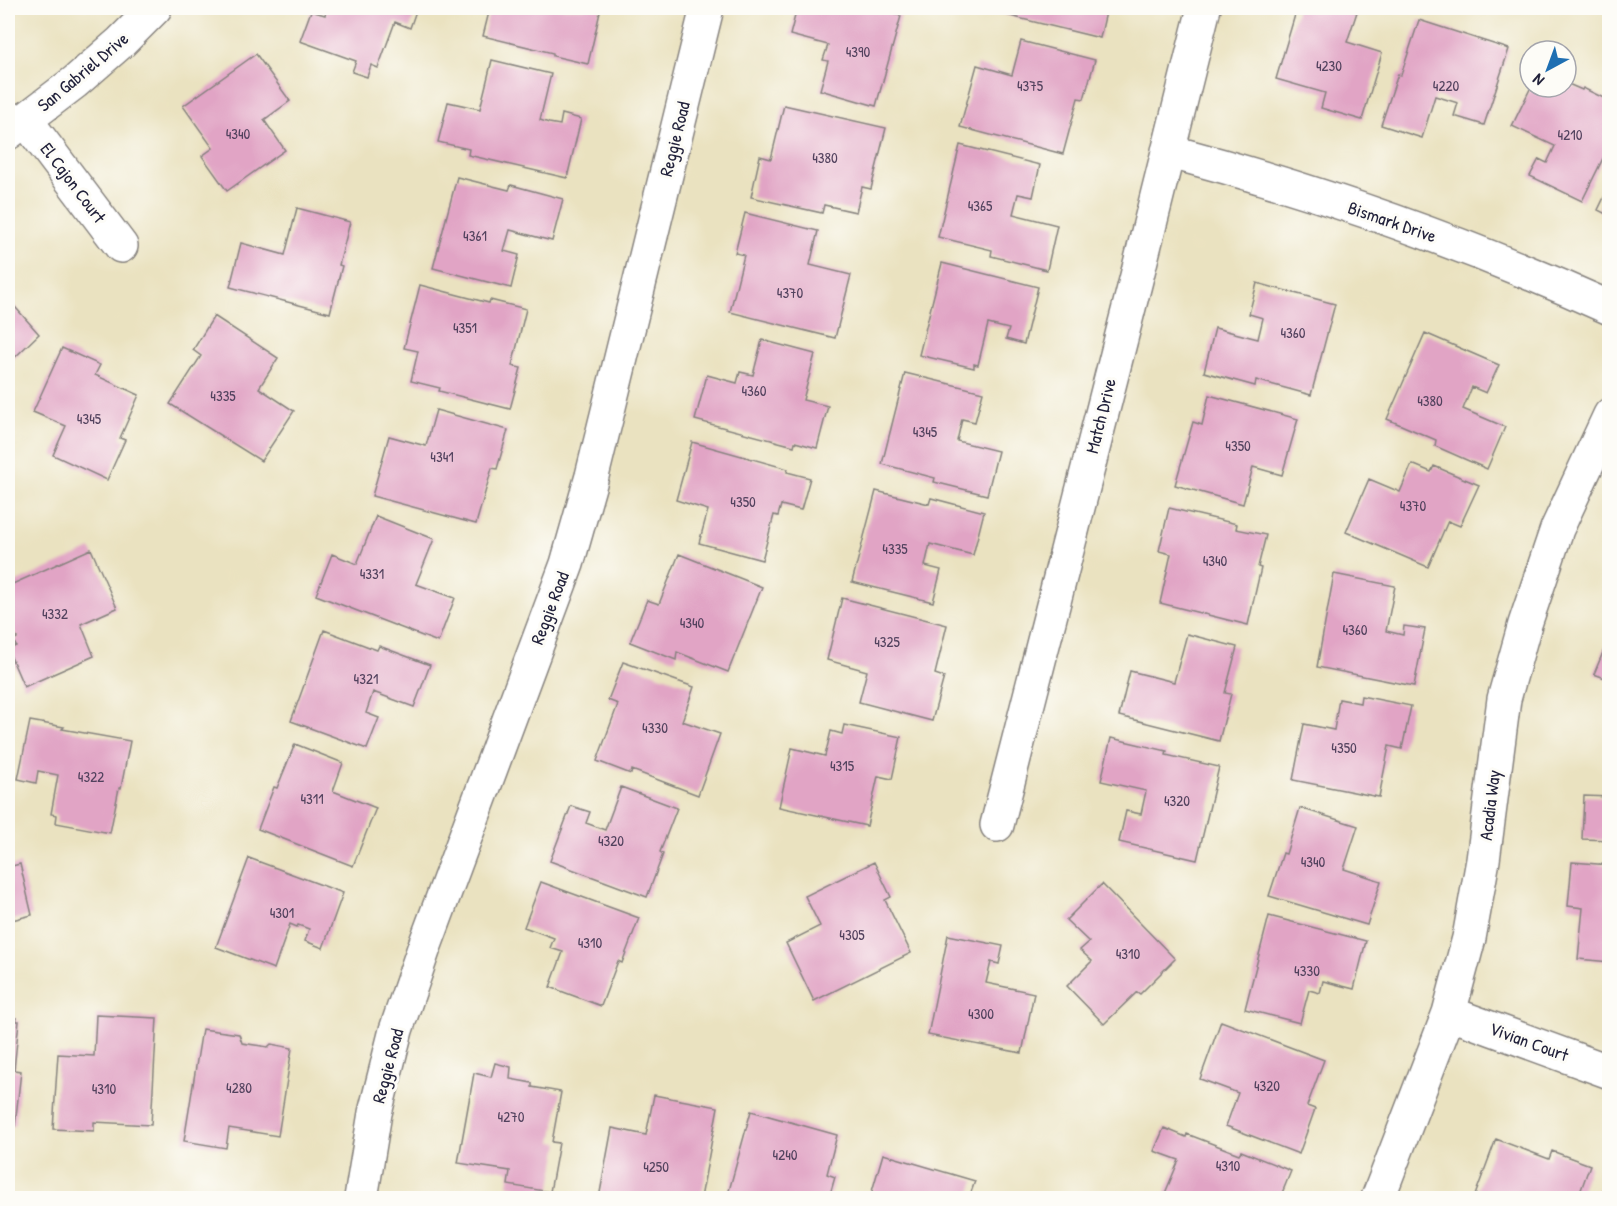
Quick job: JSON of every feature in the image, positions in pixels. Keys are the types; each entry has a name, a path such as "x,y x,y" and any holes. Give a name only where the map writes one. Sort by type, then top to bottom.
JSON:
{"street":[{"name":"San Gabriel Drive","path":"16,126 83,75 155,8"},
{"name":"Reggie Road","path":"361,1198 375,1113 400,1020 424,948 567,564 592,476 707,8"},
{"name":"Match Drive","path":"997,825 1204,8"},
{"name":"El Cajon Court","path":"16,126 121,246"},
{"name":"Bismark Drive","path":"1168,151 1234,168 1410,227 1514,267 1610,308"},
{"name":"Acadia Way","path":"1378,1198 1449,1013 1469,938 1483,860 1504,699 1525,624 1557,528 1610,415"},
{"name":"Vivian Court","path":"1449,1013 1610,1072"}],"building":[{"path":"327,8 417,8 410,28 395,22 378,68 371,65 367,77 352,72 356,61 300,41 311,11 325,15"},
{"path":"490,8 601,8 588,64 483,36"},
{"path":"797,8 869,8 901,16 876,106 820,90 828,61 823,60 828,45 790,35"},
{"path":"987,8 1107,8 1100,38 1002,14 1002,12"},
{"path":"1297,8 1342,8 1357,12 1347,42 1382,53 1362,120 1321,108 1325,93 1276,79"},
{"path":"1419,20 1509,49 1484,125 1454,116 1458,103 1435,96 1422,138 1381,125"},
{"path":"1021,41 1095,60 1084,99 1078,98 1063,154 960,127 977,65 1012,75"},
{"path":"256,54 290,101 264,120 285,150 227,191 202,156 213,148 183,106"},
{"path":"492,60 551,74 540,120 560,125 562,114 581,119 567,178 468,155 469,149 438,142 448,102 480,109"},
{"path":"1578,88 1582,90 1583,88 1610,101 1610,144 1582,201 1530,176 1539,159 1547,163 1555,146 1512,126 1525,99 1578,99"},
{"path":"784,105 886,128 871,189 862,187 856,212 824,205 822,213 751,197 760,156 771,159"},
{"path":"960,145 1040,165 1033,197 1018,194 1013,214 1057,225 1047,270 991,256 992,250 938,237"},
{"path":"457,177 509,190 511,185 563,199 552,241 510,230 504,251 519,255 511,288 433,268"},
{"path":"1610,185 1610,216 1598,210"},
{"path":"297,208 350,222 330,313 230,287 241,243 285,255"},
{"path":"745,213 818,231 810,265 851,275 835,338 730,312 744,255 735,253"},
{"path":"942,263 1038,287 1024,344 1006,339 1009,329 988,324 978,365 974,364 974,368 919,355"},
{"path":"1257,283 1335,304 1311,395 1256,380 1255,386 1204,372 1215,328 1258,339 1263,318 1249,314"},
{"path":"420,285 489,303 490,300 526,309 512,366 521,368 510,409 439,391 440,388 411,381 418,351 404,348"},
{"path":"8,299 39,334 8,364"},
{"path":"214,316 278,358 259,388 294,411 261,461 170,404 201,356 193,350"},
{"path":"1425,333 1499,365 1486,393 1472,387 1463,409 1505,427 1487,469 1435,446 1436,440 1387,419"},
{"path":"762,340 815,354 803,400 828,406 817,448 795,442 794,446 695,420 707,375 737,383 740,372 753,375"},
{"path":"62,348 100,365 95,375 139,395 120,438 125,440 107,480 53,455 66,426 33,412"},
{"path":"905,373 983,392 975,422 962,419 957,441 998,451 987,495 934,482 935,478 882,464"},
{"path":"1209,395 1298,419 1282,475 1253,467 1243,504 1175,485 1193,422 1202,425"},
{"path":"436,410 508,430 497,469 492,468 476,524 372,496 389,436 426,446"},
{"path":"692,442 788,469 787,472 810,478 801,510 781,505 778,516 774,515 762,560 699,543 708,510 676,500"},
{"path":"1412,464 1431,472 1434,466 1479,485 1460,526 1448,521 1428,567 1346,532 1369,479 1400,492"},
{"path":"876,491 929,504 931,498 984,512 973,555 930,544 925,566 941,570 933,602 852,582"},
{"path":"1169,508 1237,524 1236,529 1266,535 1248,625 1160,603 1171,554 1159,551"},
{"path":"376,516 434,539 416,584 455,598 438,642 316,595 332,554 357,564"},
{"path":"91,549 117,608 81,624 94,656 24,687 8,650 16,646 13,640 17,638 8,620 8,586"},
{"path":"679,554 762,587 728,672 677,652 676,660 630,642 647,600 659,604"},
{"path":"1334,574 1395,586 1386,631 1403,635 1404,626 1425,629 1414,686 1317,667"},
{"path":"842,598 947,625 935,674 944,677 932,721 859,702 867,671 827,660"},
{"path":"324,630 377,650 379,646 430,665 414,707 373,692 366,713 379,718 367,749 291,721"},
{"path":"1187,634 1237,647 1225,693 1231,694 1219,741 1119,716 1130,671 1174,682"},
{"path":"1606,645 1610,647 1610,680 1594,674"},
{"path":"623,662 694,687 682,721 720,734 698,795 632,770 631,774 597,761 618,704 608,700"},
{"path":"1361,696 1411,706 1402,749 1389,746 1379,797 1293,780 1304,724 1334,730 1339,699 1360,703"},
{"path":"30,721 130,741 110,833 56,823 57,815 51,814 58,775 38,771 36,783 18,779"},
{"path":"844,725 901,737 892,779 878,776 867,826 779,807 792,748 825,756 831,731 842,734"},
{"path":"1111,738 1167,751 1166,755 1219,767 1197,860 1119,842 1126,811 1141,814 1146,791 1101,781"},
{"path":"295,744 343,763 333,791 376,808 353,866 258,829 274,787 277,788"},
{"path":"621,787 677,808 660,852 663,854 647,897 550,861 571,806 590,812 586,823 605,830"},
{"path":"1584,796 1610,797 1610,840 1582,839"},
{"path":"1300,808 1358,826 1344,869 1381,881 1367,925 1269,896 1283,853 1286,854"},
{"path":"249,858 343,893 323,948 305,941 309,929 290,924 274,969 216,947"},
{"path":"874,862 891,897 885,900 911,953 814,1001 786,943 820,926 805,896"},
{"path":"1572,862 1610,865 1610,962 1578,959 1583,908 1568,906"},
{"path":"20,864 32,915 8,921 8,867"},
{"path":"541,882 639,918 622,963 618,961 601,1006 550,987 563,952 550,948 554,938 524,927"},
{"path":"1102,884 1175,959 1140,994 1137,992 1104,1024 1067,986 1092,961 1080,950 1089,942 1066,920"},
{"path":"1269,916 1366,941 1354,989 1323,981 1320,993 1309,990 1300,1023 1245,1009"},
{"path":"948,935 1003,946 999,964 991,962 986,983 1034,993 1022,1053 928,1035"},
{"path":"96,1015 157,1018 151,1125 94,1122 94,1131 53,1129 58,1054 94,1056"},
{"path":"8,1018 16,1018 15,1021 19,1021 14,1070 21,1071 15,1126 8,1125"},
{"path":"1221,1021 1324,1060 1307,1106 1315,1109 1299,1154 1226,1126 1238,1093 1200,1079"},
{"path":"202,1029 239,1034 242,1043 268,1047 271,1044 292,1048 278,1136 229,1128 226,1148 184,1141"},
{"path":"495,1063 511,1067 510,1079 532,1083 532,1087 561,1092 552,1142 559,1143 550,1192 508,1185 510,1171 458,1163 474,1073 491,1077"},
{"path":"654,1095 718,1107 701,1198 599,1198 612,1128 646,1135"},
{"path":"751,1111 837,1135 827,1174 835,1177 829,1198 727,1198"},
{"path":"1164,1128 1186,1137 1187,1134 1239,1154 1241,1151 1291,1171 1280,1198 1245,1198 1236,1195 1234,1198 1163,1198 1179,1160 1154,1151"},
{"path":"1496,1139 1549,1159 1552,1151 1590,1165 1578,1198 1474,1198"},
{"path":"883,1154 975,1181 969,1198 870,1198"},
{"path":"1609,1175 1610,1198 1600,1198"}]}
